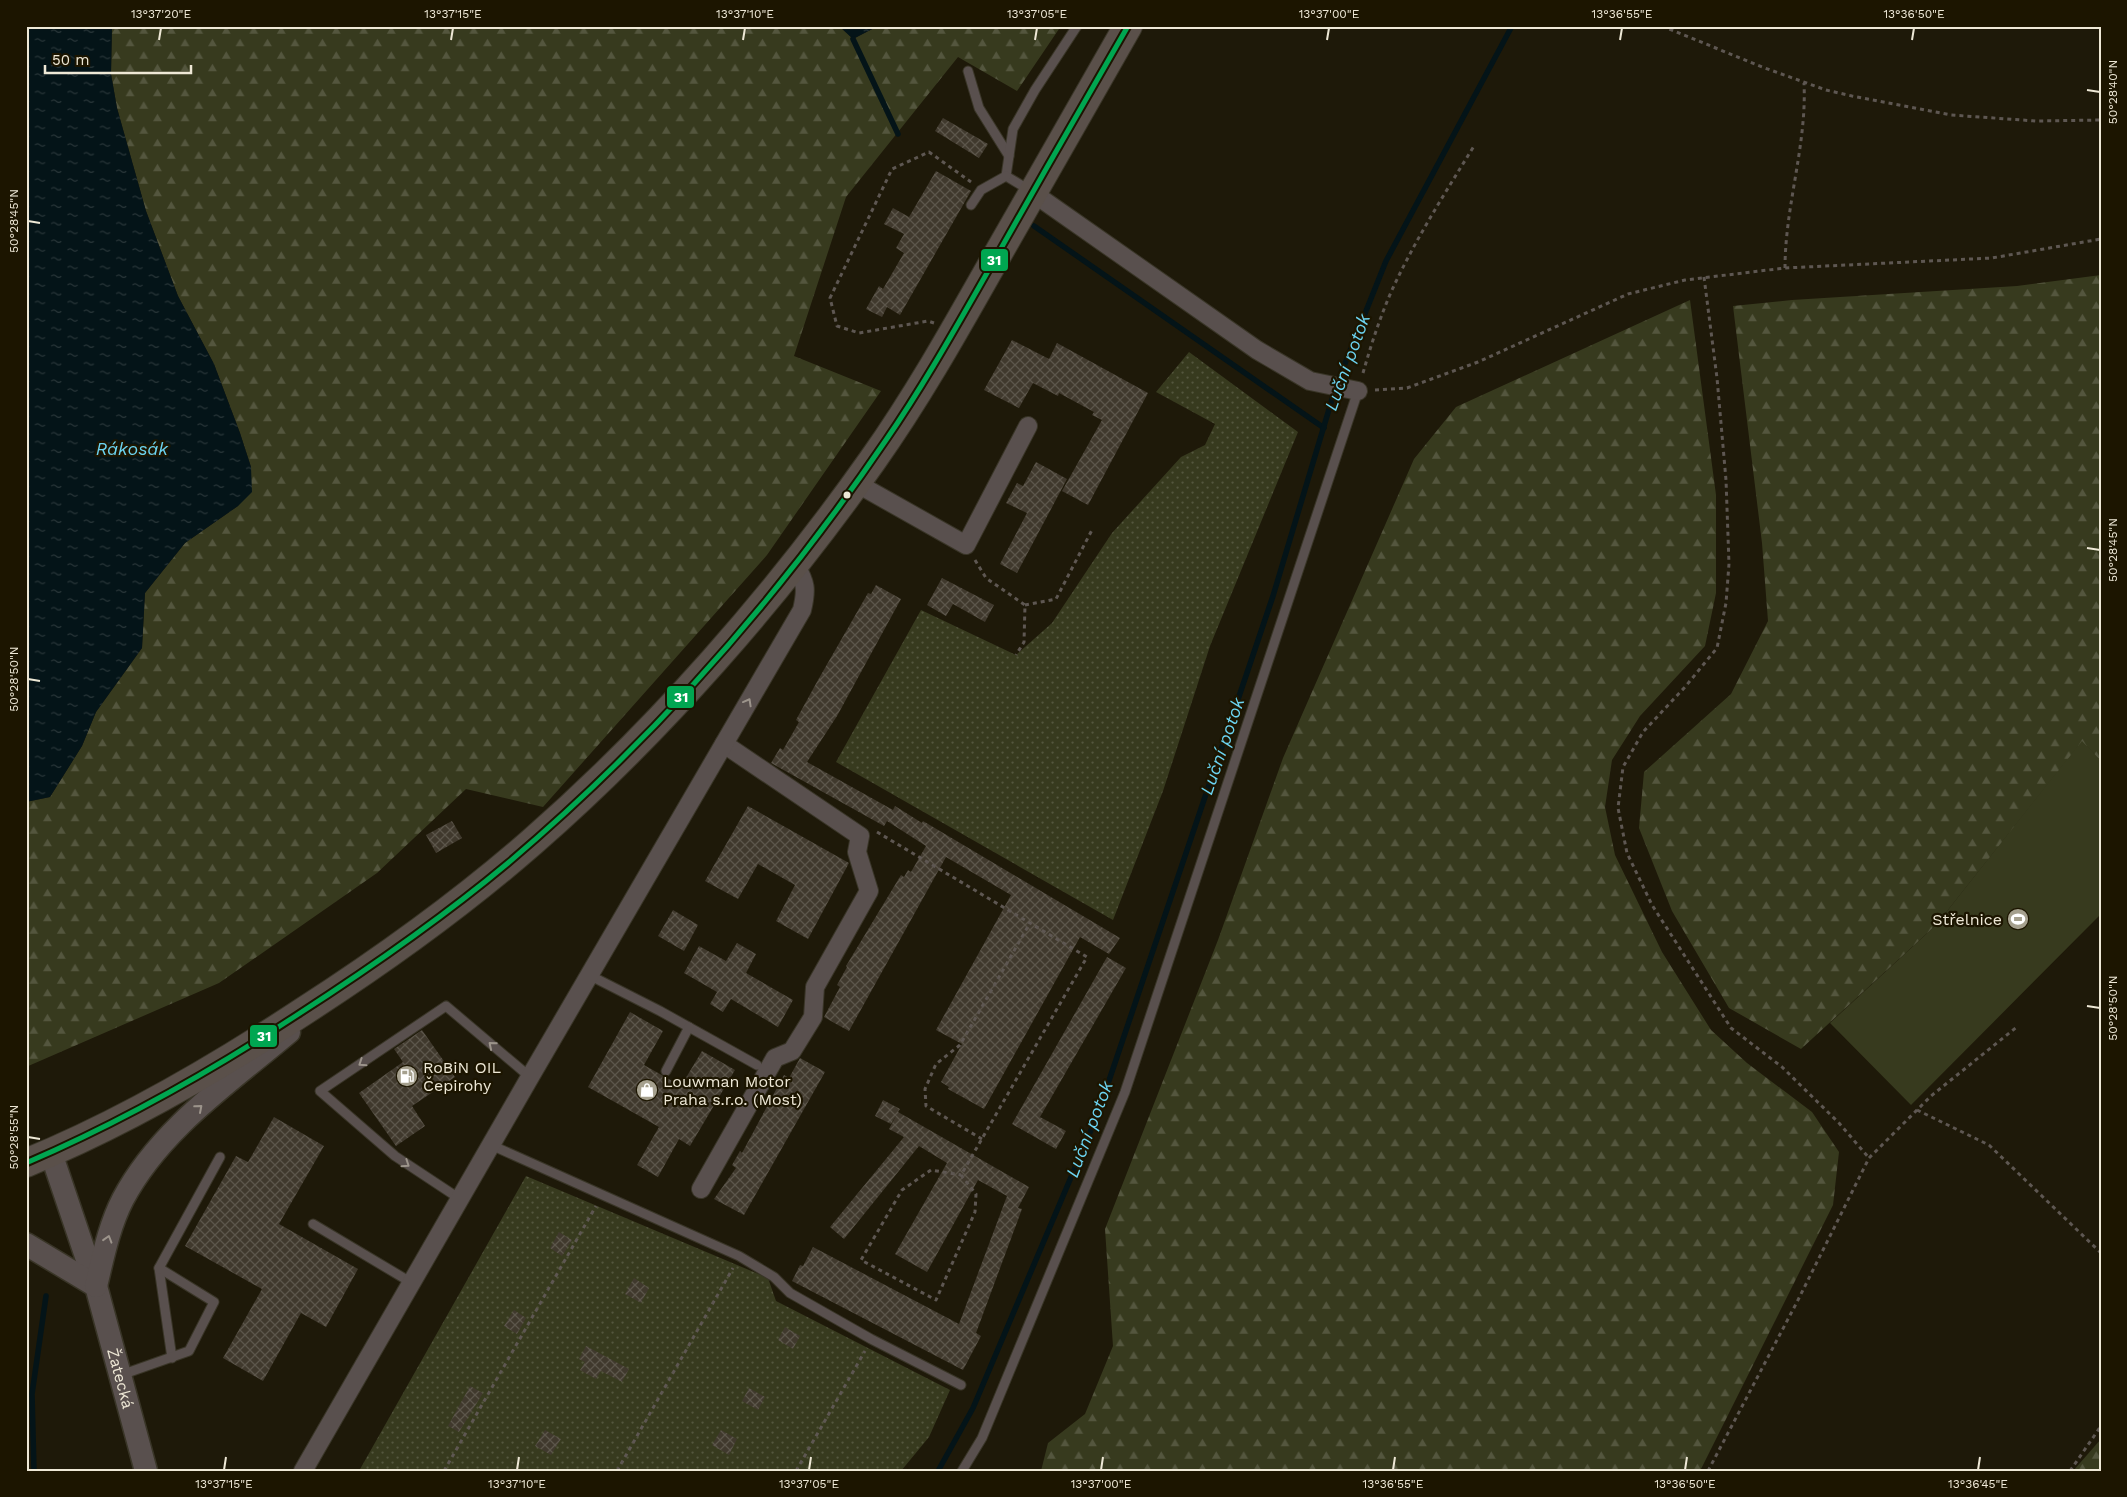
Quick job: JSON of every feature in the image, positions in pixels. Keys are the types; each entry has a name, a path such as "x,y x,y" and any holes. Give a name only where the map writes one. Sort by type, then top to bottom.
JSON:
{"main road":[{"path":"26,1163 126,1116 204,1074 356,978 475,889 532,842 597,782 663,715 795,564 856,483 918,391 953,333 1128,26"}],"street":[{"path":"1033,193 1257,350 1310,380 1358,391"},
{"path":"856,483 966,545 1028,426"},
{"path":"303,1471 802,610 807,592 803,577 795,564"},
{"path":"701,1188 775,1058 792,1051 813,1017 815,987 869,891 857,852 860,836 724,744"},
{"path":"26,1244 96,1286 108,1238 123,1200 141,1169 164,1142 196,1110 356,978"},
{"name":"Žatecká","path":"52,1152 96,1286 146,1471"}],"lane":[{"path":"1006,176 1013,129 1035,90 1078,26"},
{"path":"968,71 979,108 1009,156"},
{"path":"1006,176 1033,193"},
{"path":"971,206 981,190 1006,176"},
{"path":"962,1471 982,1438 1125,1092 1358,391"},
{"path":"589,975 689,1027 757,1066"},
{"path":"460,1199 394,1156 320,1091 446,1006 530,1077"},
{"path":"666,1071 689,1027"},
{"path":"491,1145 739,1256 774,1276 790,1293 871,1340 962,1385"},
{"path":"172,1358 159,1268 220,1157"},
{"path":"313,1224 412,1283"},
{"path":"120,1376 189,1351 214,1302 159,1268"}],"path":[{"path":"1662,26 1804,82 1852,96 1951,115 2036,121 2101,120"},
{"path":"1785,268 1785,242 1796,179 1805,104 1804,82"},
{"path":"1474,146 1420,236 1392,290 1375,330 1358,391 1407,388 1478,362 1628,294 1685,280 1785,268 1992,258 2101,239"},
{"path":"953,333 928,321 859,333 837,326 830,298 892,168 929,152 981,190"},
{"path":"1704,278 1717,378 1726,480 1729,564 1726,603 1717,648 1643,732 1623,767 1618,808 1627,854 1652,906 1731,1028 1782,1067 1839,1123 1869,1158"},
{"path":"966,545 986,578 1025,605 1056,599 1093,528"},
{"path":"1016,655 1024,642 1025,605"},
{"path":"860,836 877,832 1087,957 961,1175"},
{"path":"982,1139 926,1106 925,1089 936,1064 960,1045 1030,923"},
{"path":"1708,1471 1797,1302 1869,1158 1931,1096 2018,1026"},
{"path":"1917,1110 1989,1144 2101,1253"},
{"path":"931,1170 961,1175 976,1194 975,1212 936,1300 861,1260 902,1190 931,1170"},
{"path":"444,1471 602,1195"},
{"path":"616,1471 739,1256"},
{"path":"796,1471 871,1340"},
{"path":"2070,1471 2101,1426"}],"green space":[{"path":"112,26 839,26 853,39 878,26 1061,26 1017,91 958,57 846,197 794,356 881,391 767,555 543,807 466,789 377,873 219,983 26,1067 26,802 50,797 82,746 96,712 142,648 145,593 185,543 238,506 251,467 214,364 178,296 146,211 117,108 111,74"},
{"path":"2101,275 2101,761 2082,741 1936,925 1801,1049 1729,1008 1672,911 1639,828 1644,772 1731,694 1768,621 1762,543 1733,306 1792,300 2017,286"},
{"path":"1690,300 1716,495 1716,593 1705,646 1640,716 1612,760 1605,807 1615,855 1662,952 1711,1030 1747,1063 1812,1112 1839,1152 1833,1205 1700,1471 1041,1471 1048,1443 1085,1414 1113,1346 1105,1229 1218,940 1283,758 1414,459 1456,407"},
{"path":"1189,352 1298,432 1210,646 1163,791 1113,920 836,762 921,610 1016,655 1052,623 1112,533 1181,457 1205,445 1215,424 1156,392"},
{"name":"Střelnice","path":"2082,740 2101,761 2101,914 1911,1105 1830,1023 1936,925"},
{"path":"526,1176 768,1278 776,1301 950,1390 929,1437 901,1471 359,1471"},
{"path":"2101,1439 2101,1471 2073,1471"}],"water":[{"name":"Rákosák","path":"26,26 112,26 111,74 117,108 146,211 178,296 214,364 251,467 252,492 238,506 185,543 145,593 142,648 96,712 82,746 50,797 26,802"},
{"path":"839,26 878,26 853,39"}],"building":[{"path":"943,118 988,144 979,158 935,131"},
{"path":"936,171 971,191 900,315 887,307 882,317 866,309 879,286 883,289 904,253 896,248 904,234 884,224 893,208 909,217"},
{"path":"1012,340 1049,359 1057,343 1148,393 1088,505 1062,491 1102,420 1092,415 1094,412 1059,393 1058,396 1033,383 1019,408 984,390"},
{"path":"1036,462 1067,479 1017,573 1000,564 1027,513 1006,503 1017,483 1023,486"},
{"path":"942,578 994,605 985,622 953,604 946,616 927,605"},
{"path":"876,585 901,599 837,716 807,762 893,810 895,806 922,823 923,821 1120,938 1109,954 1080,937 984,1109 948,1089 949,1087 941,1082 962,1044 936,1030 1011,895 946,857 849,1031 838,1025 824,1017 840,987 837,985 846,966 901,875 904,877 908,870 911,872 926,846 887,821 884,826 771,763 780,748 783,750 799,722 796,720 818,680 868,593 871,594"},
{"path":"748,806 849,863 808,939 776,921 795,885 758,864 738,899 705,881"},
{"path":"452,821 462,838 436,853 426,835"},
{"path":"673,910 698,925 684,951 658,936"},
{"path":"737,943 756,954 746,973 793,1000 778,1027 731,999 723,1012 710,1004 717,992 684,973 699,946 726,961"},
{"path":"1107,957 1126,968 1040,1117 1066,1131 1056,1149 1012,1124"},
{"path":"630,1012 663,1031 644,1065 681,1086 702,1051 735,1070 690,1146 679,1139 658,1177 637,1165 659,1127 588,1087"},
{"path":"422,1030 455,1077 412,1106 425,1126 396,1146 359,1093 403,1062 394,1049"},
{"path":"800,1058 825,1072 744,1215 714,1199 736,1168 732,1165 740,1151 742,1153 784,1075 789,1078"},
{"path":"883,1100 900,1109 898,1112 1029,1187 1018,1208 1022,1209 976,1333 981,1336 963,1370 792,1281 800,1265 803,1266 813,1247 959,1324 1007,1196 978,1180 927,1272 895,1254 947,1163 919,1146 844,1239 830,1227 904,1137 889,1129 897,1114 891,1124 875,1116"},
{"path":"274,1117 324,1146 279,1224 358,1269 326,1327 301,1313 263,1381 223,1358 262,1289 185,1246 236,1156 248,1162"},
{"path":"559,1232 572,1240 562,1256 550,1248"},
{"path":"634,1278 649,1288 641,1303 625,1294"},
{"path":"514,1310 526,1318 517,1334 504,1326"},
{"path":"785,1327 800,1336 793,1349 778,1340"},
{"path":"586,1346 629,1369 622,1382 601,1371 596,1379 580,1370 585,1362 579,1359"},
{"path":"470,1386 483,1393 459,1432 448,1426"},
{"path":"749,1388 765,1397 758,1410 742,1401"},
{"path":"545,1430 561,1439 551,1455 535,1446"},
{"path":"721,1430 737,1439 729,1455 712,1445"}],"waterway":[{"name":"Luční potok","path":"938,1471 973,1408 1097,1116 1273,596 1336,386 1386,261 1512,26"},
{"path":"853,39 898,134"},
{"path":"1034,226 1324,428"},
{"path":"34,1471 32,1394 46,1296"}],"transit line":[{"name":"31","path":"26,1163 96,1131 198,1076 264,1036 378,961 457,904 508,863 561,816 663,717 758,610 845,498 886,440 942,351 1128,26"}],"place":[{"name":"Střelnice","path":"2018,919"},
{"name":"RoBiN OIL Čepirohy","path":"407,1076"},
{"name":"Louwman Motor Praha s.r.o. (Most)","path":"647,1090"}]}
